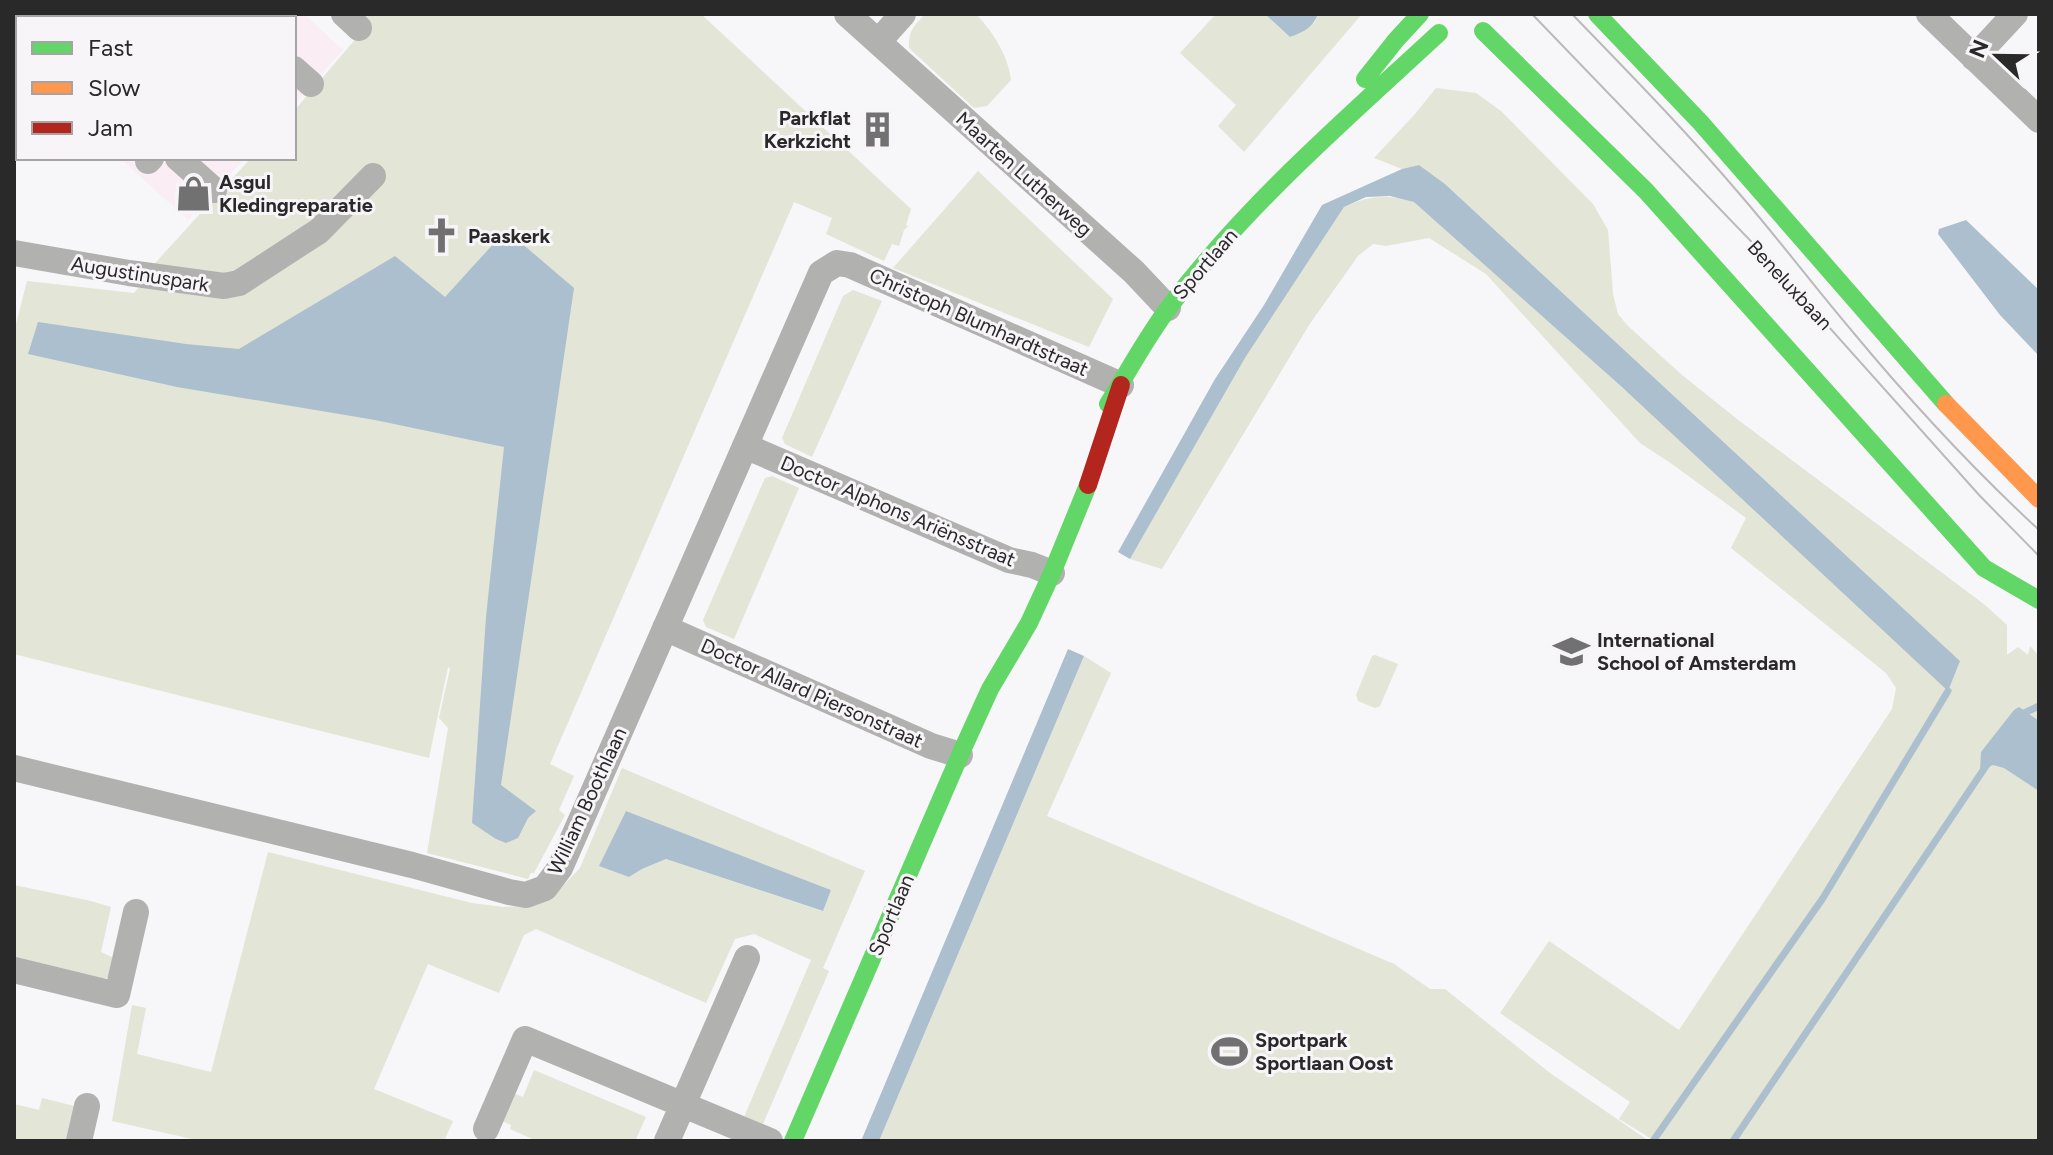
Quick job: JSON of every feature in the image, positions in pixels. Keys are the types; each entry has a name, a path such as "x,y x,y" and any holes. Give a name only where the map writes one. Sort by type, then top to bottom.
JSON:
{"street":[{"name":"Maarten Lutherweg","path":"847,14 1134,272 1168,308"},
{"path":"878,42 903,14"},
{"path":"1421,14 1425,22 1439,33 1461,39 1476,36 1489,25 1646,191 1984,568 2039,600"},
{"name":"Sportlaan","path":"1306,156 1396,40 1421,14"},
{"name":"Beneluxbaan","path":"1597,14 1701,123 1961,421 2039,499"},
{"path":"1929,14 2039,120"},
{"path":"1974,58 2015,14"},
{"name":"Sportlaan","path":"1076,463 1097,420 1145,343 1168,308 1215,250 1306,156 1439,33"},
{"path":"180,160 214,190"},
{"name":"Augustinuspark","path":"14,253 224,286 239,283 319,231 373,176"},
{"name":"Christoph Blumhardtstraat","path":"837,263 850,265 1121,385"},
{"name":"William Boothlaan","path":"14,768 448,874 509,892 526,895 545,888 560,868 821,273 837,263"},
{"name":"Sportlaan","path":"793,1141 990,689 1029,623 1037,566 1090,479 1121,385"},
{"name":"Doctor Alphons Ariënsstraat","path":"745,446 1009,560 1037,566"},
{"path":"2019,569 2039,591"},
{"name":"Sportlaan","path":"990,689 1011,615"},
{"name":"Doctor Allard Piersonstraat","path":"665,628 931,746 960,755"},
{"path":"14,970 117,995 136,912"},
{"path":"667,1141 747,958"},
{"path":"486,1129 525,1039 770,1141"},
{"path":"79,1141 87,1106"}],"shaded area":[{"path":"304,14 343,50 296,102 296,16 195,16"},
{"path":"340,14 701,14 911,209 899,246 892,244 884,261 826,234 832,218 794,202 550,764 574,776 559,810 565,815 528,879 427,853 448,728 439,718 448,667 429,758 14,654 14,332 27,281 134,293 150,275 147,272 249,160 296,160 296,109 359,35"},
{"path":"925,14 976,14 994,36 1007,62 1011,80 987,106 974,108 909,48 912,29"},
{"path":"1216,14 1265,14 1291,37 1315,22 1318,14 1362,14 1244,152 1218,126 1236,105 1180,53"},
{"path":"1436,88 1476,93 1501,111 1593,204 1608,230 1613,294 1618,314 1628,326 1737,419 1985,605 2007,625 2007,655 2018,647 2028,655 2030,646 2039,656 2039,1141 1655,1141 1619,1119 1630,1102 1500,1013 1549,941 1679,1030 1892,709 1896,688 1886,673 1731,548 1746,518 1640,443 1486,274 1429,238 1386,246 1373,244 1358,256 1309,325 1162,569 1130,559 1245,358 1344,207 1370,198 1395,198 1414,201 1623,388 1960,661 1445,184 1419,165 1402,169 1374,158"},
{"path":"122,160 243,160 188,220"},
{"path":"978,171 1113,299 1089,347 893,268"},
{"path":"853,290 882,301 812,457 785,444 782,438 843,296"},
{"path":"772,476 799,488 734,639 706,627 703,620 765,478"},
{"path":"1375,655 1398,664 1380,706 1375,708 1358,701 1356,695"},
{"name":"Sportpark Sportlaan Oost","path":"1084,656 1111,673 1047,816 1394,964 1430,989 1445,989 1550,1073 1649,1141 879,1141"},
{"path":"622,768 865,871 823,968 829,971 760,1131 741,1124 811,960 754,934 735,939 706,1003 536,929 524,935 499,993 428,964 374,1089 453,1121 444,1141 192,1141 112,1121 132,1005 146,1008 137,1054 211,1072 268,852 472,903 503,907 524,906 559,890 580,868","holes":["626,811 831,890 822,911 666,859 629,877"]},
{"path":"14,885 111,907 101,952 116,959 108,977 95,984 14,963"},
{"path":"534,1070 646,1117 635,1141 537,1141 510,1129 511,1125 502,1121 513,1093 523,1097"},
{"path":"42,1098 74,1106 67,1141 14,1141 14,1104 39,1110"}],"water":[{"path":"1265,14 1318,14 1310,26 1290,37"},
{"path":"1419,165 1445,184 1960,661 1948,691 1623,388 1414,202 1390,196 1366,197 1344,207 1245,358 1130,559 1118,552 1215,379 1264,305 1322,205 1402,169"},
{"path":"1966,220 2039,290 2039,356 2000,315 1938,234 1939,229"},
{"path":"506,230 574,288 501,785 536,811 528,818 518,838 506,843 472,823 486,617 504,447 375,420 177,387 28,354 38,322 239,349 395,256 445,297"},
{"path":"1068,649 1084,656 879,1141 861,1141"},
{"path":"2019,707 2039,721 2039,791 2004,768 1993,765 1980,771 1981,752"},
{"path":"626,811 831,890 823,911 666,859 629,877 599,866"}],"waterway":[{"path":"1653,1141 1823,898 1948,691"},
{"path":"2020,716 2039,706"},
{"path":"1733,1141 1988,763"}],"tram line":[{"path":"1532,14 1770,261 1980,496 2039,556"},
{"path":"1572,14 1717,168 1919,408 2039,530"}],"traffic: fast":[{"path":"1365,79 1420,14"},
{"path":"1597,14 1701,123 1946,404"},
{"path":"1483,31 1646,191 1984,568 2039,600"},
{"path":"1108,404 1162,318 1231,232 1333,130 1439,33"},
{"path":"793,1141 960,755 990,689 1029,623 1088,485"}],"traffic: slow":[{"path":"1946,404 2039,499"}],"traffic: jam":[{"path":"1088,485 1121,385"}],"place":[{"name":"Parkflat Kerkzicht","path":"877,130"},
{"name":"Asgul Kledingreparatie","path":"193,194"},
{"name":"Paaskerk","path":"442,236"},
{"name":"International School of Amsterdam","path":"1571,652"},
{"name":"Sportpark Sportlaan Oost","path":"1229,1052"}]}
